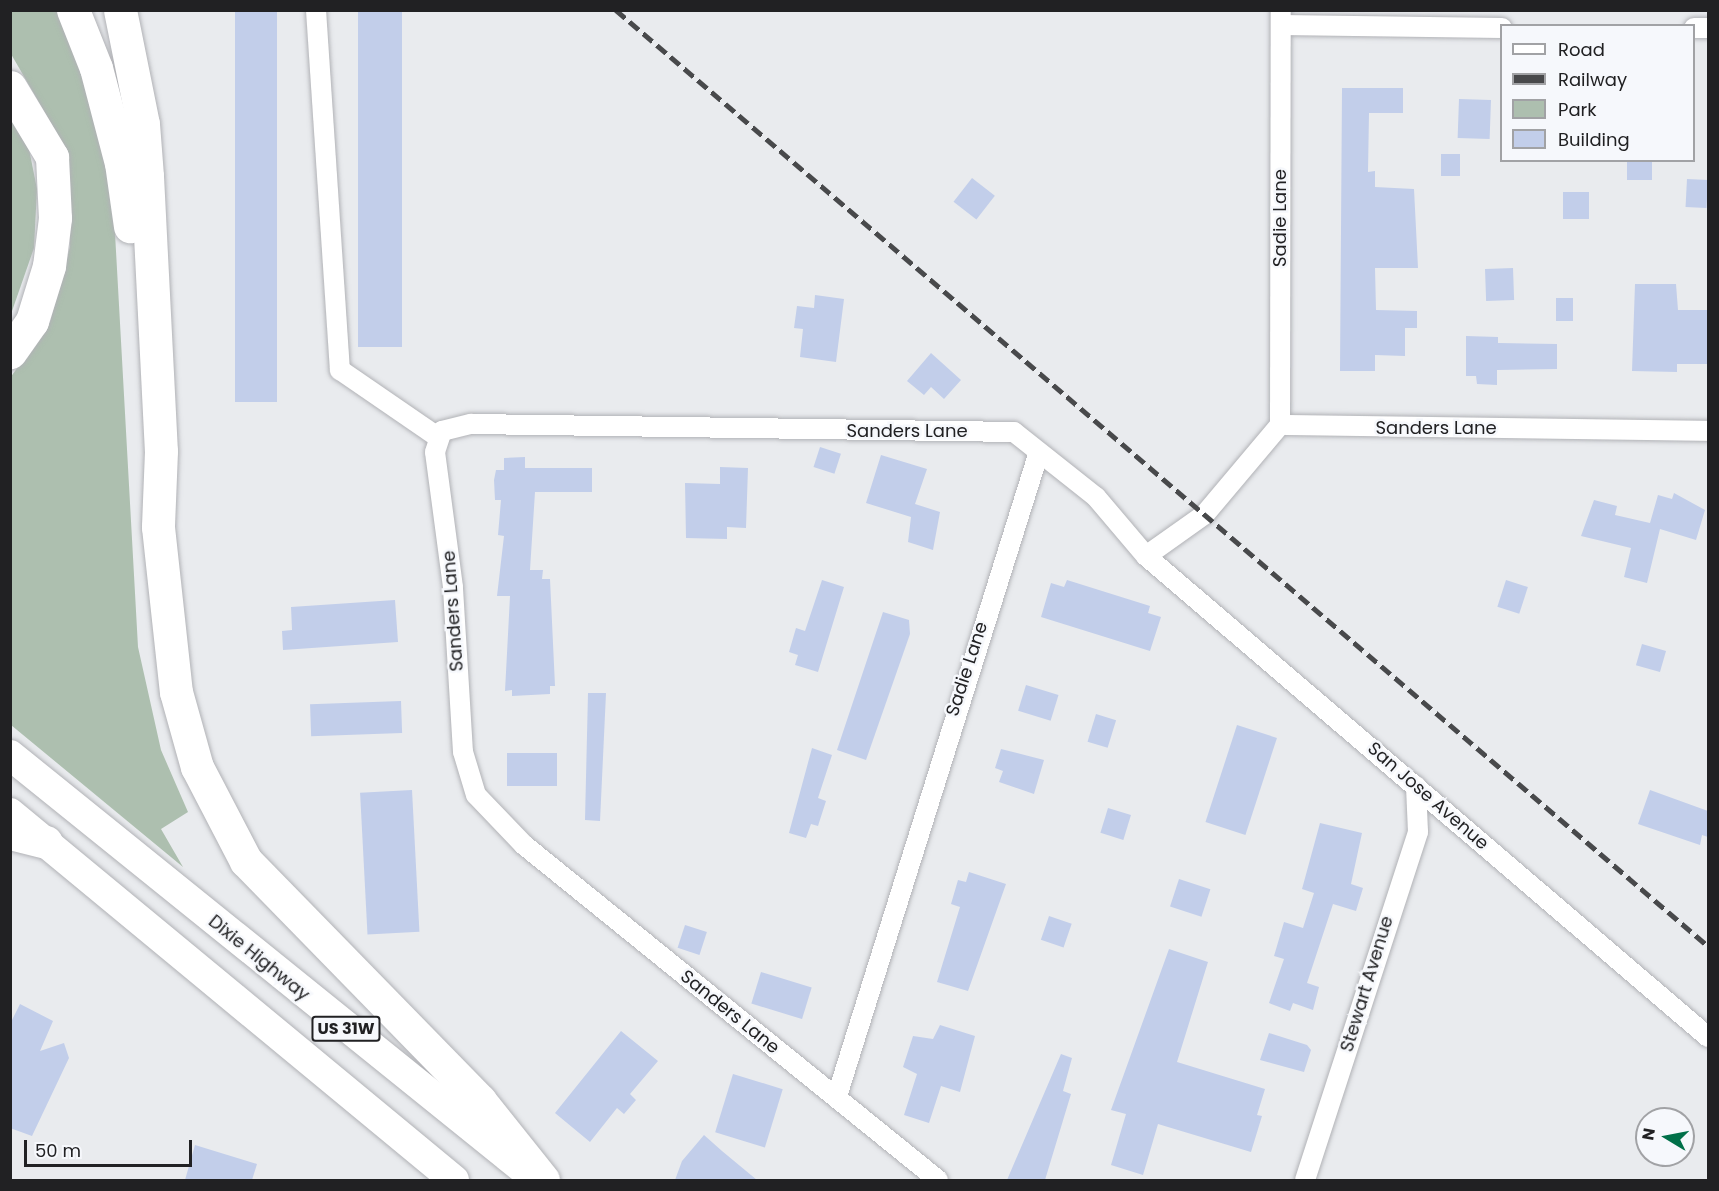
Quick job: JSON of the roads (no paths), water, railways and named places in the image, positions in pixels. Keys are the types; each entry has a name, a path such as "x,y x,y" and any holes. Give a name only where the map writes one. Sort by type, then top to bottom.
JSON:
{"highway":[{"path":"73,10 96,68 121,162 133,259 141,452 156,489"},
{"path":"120,10 146,155 161,451 156,489 176,692 197,767 246,861 480,1101 543,1180"},
{"path":"10,87 52,158 55,218 48,266 32,321 10,352"},
{"path":"10,833 46,842"}],"main road":[{"name":"Dixie Highway","path":"10,755 537,1180"},
{"name":"US 31W","path":"10,813 454,1180"}],"street":[{"path":"316,10 340,370 438,437"},
{"path":"1281,18 1500,28"},
{"name":"Sadie Lane","path":"1280,425 1281,18"},
{"name":"Sanders Lane","path":"938,1180 524,845 476,795 463,752 438,437 450,428 471,424 1008,431 1030,444 1038,455"},
{"path":"1038,455 1096,497 1146,556 1205,514 1280,425"},
{"name":"Sanders Lane","path":"1280,425 1708,431"},
{"name":"Sadie Lane","path":"837,1096 1038,455"},
{"name":"San Jose Avenue","path":"1146,556 1708,1037"},
{"name":"Stewart Avenue","path":"1305,1180 1418,832 1416,786"}],"railway":[{"path":"616,10 1708,946"}]}
